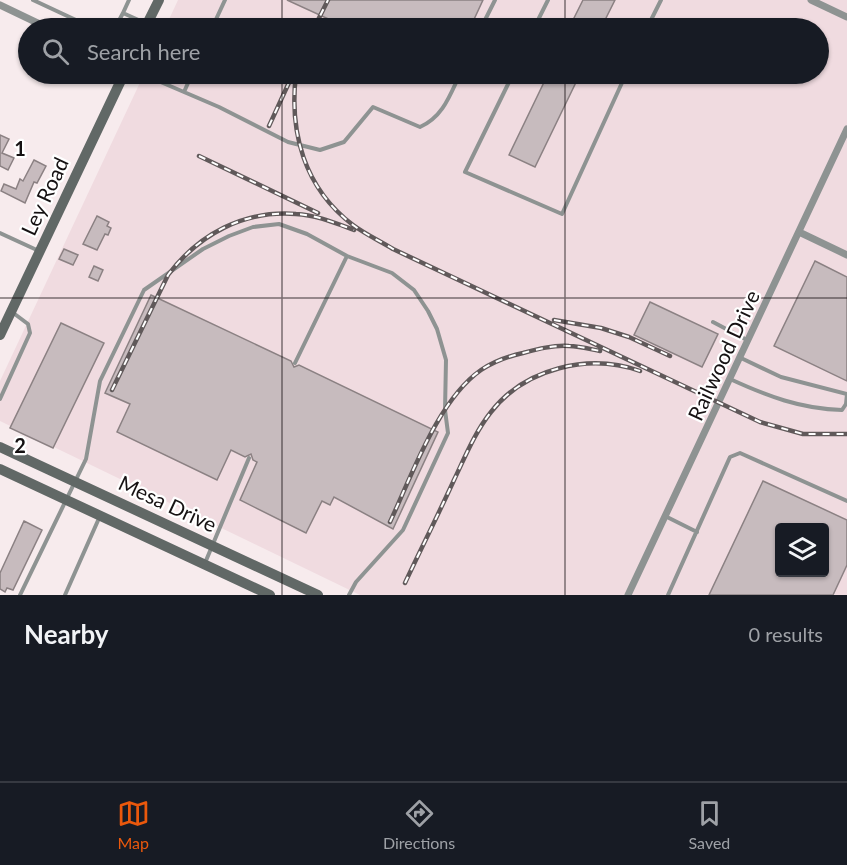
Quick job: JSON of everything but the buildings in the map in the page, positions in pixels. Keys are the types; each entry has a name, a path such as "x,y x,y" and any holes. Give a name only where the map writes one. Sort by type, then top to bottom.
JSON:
{"main road":[{"path":"151,18 159,0"},
{"name":"Ley Road","path":"0,335 119,84"},
{"name":"Mesa Drive","path":"0,447 318,595"},
{"name":"Mesa Drive","path":"0,469 270,595"}],"street":[{"path":"811,0 847,17"},
{"path":"0,3 29,18"},
{"name":"Railwood Drive","path":"628,595 847,129"},
{"path":"799,232 847,255"}],"lane":[{"path":"33,0 72,18"},
{"path":"120,18 129,0"},
{"path":"217,18 225,0"},
{"path":"486,18 495,0"},
{"path":"539,18 548,0"},
{"path":"652,18 661,0"},
{"path":"123,12 133,18"},
{"path":"165,84 288,142 320,150 344,142 373,107 420,127 430,123 443,110 455,84"},
{"path":"184,92 188,84"},
{"path":"508,84 465,172 562,214 621,84"},
{"path":"20,595 86,459 100,381 144,290 203,249 229,236 253,227 279,224 307,234 347,256 392,273 414,290 437,330 446,360 445,410 448,433 403,530 356,582 349,595"},
{"path":"0,233 39,251"},
{"path":"295,363 347,256"},
{"path":"0,399 30,333 28,324 11,312"},
{"path":"713,322 748,340"},
{"path":"730,378 782,401 830,410 842,410 846,404 847,394 781,377 740,358"},
{"path":"668,595 730,457 735,454 740,453 847,501"},
{"path":"204,564 249,458"},
{"path":"65,595 100,516"},
{"path":"665,516 697,532"}],"shaded area":[{"path":"178,0 847,0 847,595 360,595 0,421 0,381 139,84 829,84 829,18 170,18"}],"railway":[{"path":"319,18 328,0"},
{"path":"269,126 288,84"},
{"path":"295,84 295,117 304,157 322,194 353,225 393,249 760,422 803,434 847,434"},
{"path":"199,156 318,213"},
{"path":"112,390 168,275 180,260 208,237 241,221 277,214 311,216 354,230"},
{"path":"554,320 601,328 629,337 670,356"},
{"path":"390,522 417,461 439,419 466,383 481,370 518,354 557,346 573,346 600,351"},
{"path":"405,583 475,436 491,412 505,397 521,384 540,375 579,364 620,366 640,371"}]}
